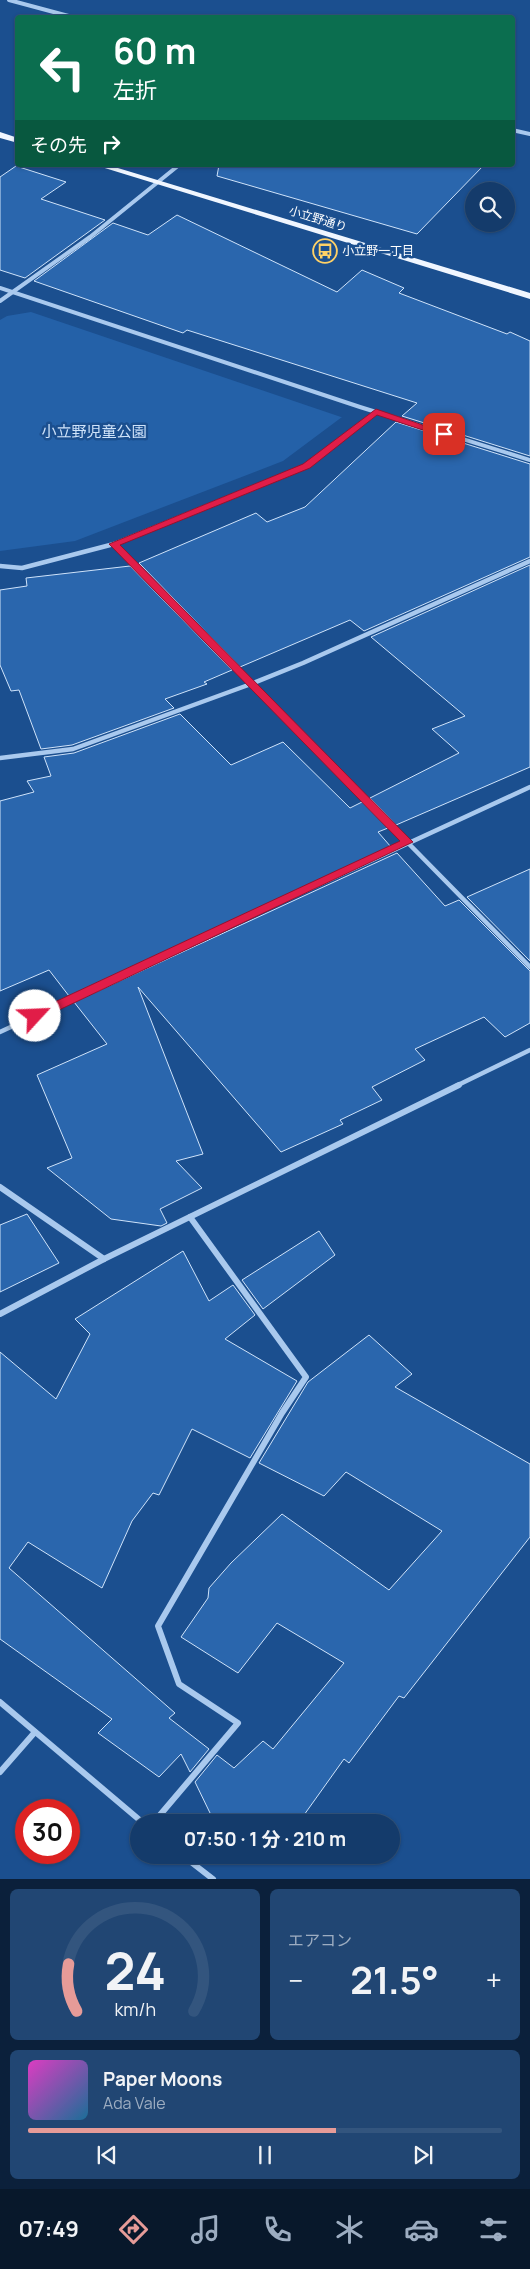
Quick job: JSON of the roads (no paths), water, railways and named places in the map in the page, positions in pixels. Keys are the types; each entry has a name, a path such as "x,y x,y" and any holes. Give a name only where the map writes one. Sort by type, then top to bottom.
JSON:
{"main road":[{"path":"0,135 15,139"},
{"name":"小立野通り","path":"106,167 530,296"}],"street":[{"path":"9,0 65,15"},
{"path":"515,131 530,134"},
{"path":"0,301 14,293 90,237 177,167"},
{"path":"0,288 376,412 530,460"},
{"path":"0,566 22,568 114,544 307,466 376,412"},
{"path":"114,544 530,967"},
{"path":"0,758 73,749 251,684 303,663 530,561"},
{"path":"0,1032 407,842 530,787"},
{"path":"0,1314 104,1259 530,1050"},
{"path":"0,1187 104,1259"},
{"path":"161,1814 238,1723 179,1684 158,1626 282,1413 306,1377 190,1217"},
{"path":"0,1702 132,1814"},
{"path":"0,1772 34,1732"},
{"path":"194,1864 213,1879"}],"place":[{"name":"小立野一丁目","path":"325,251"}],"park label":[{"name":"小立野児童公園","path":"94,432"}]}
